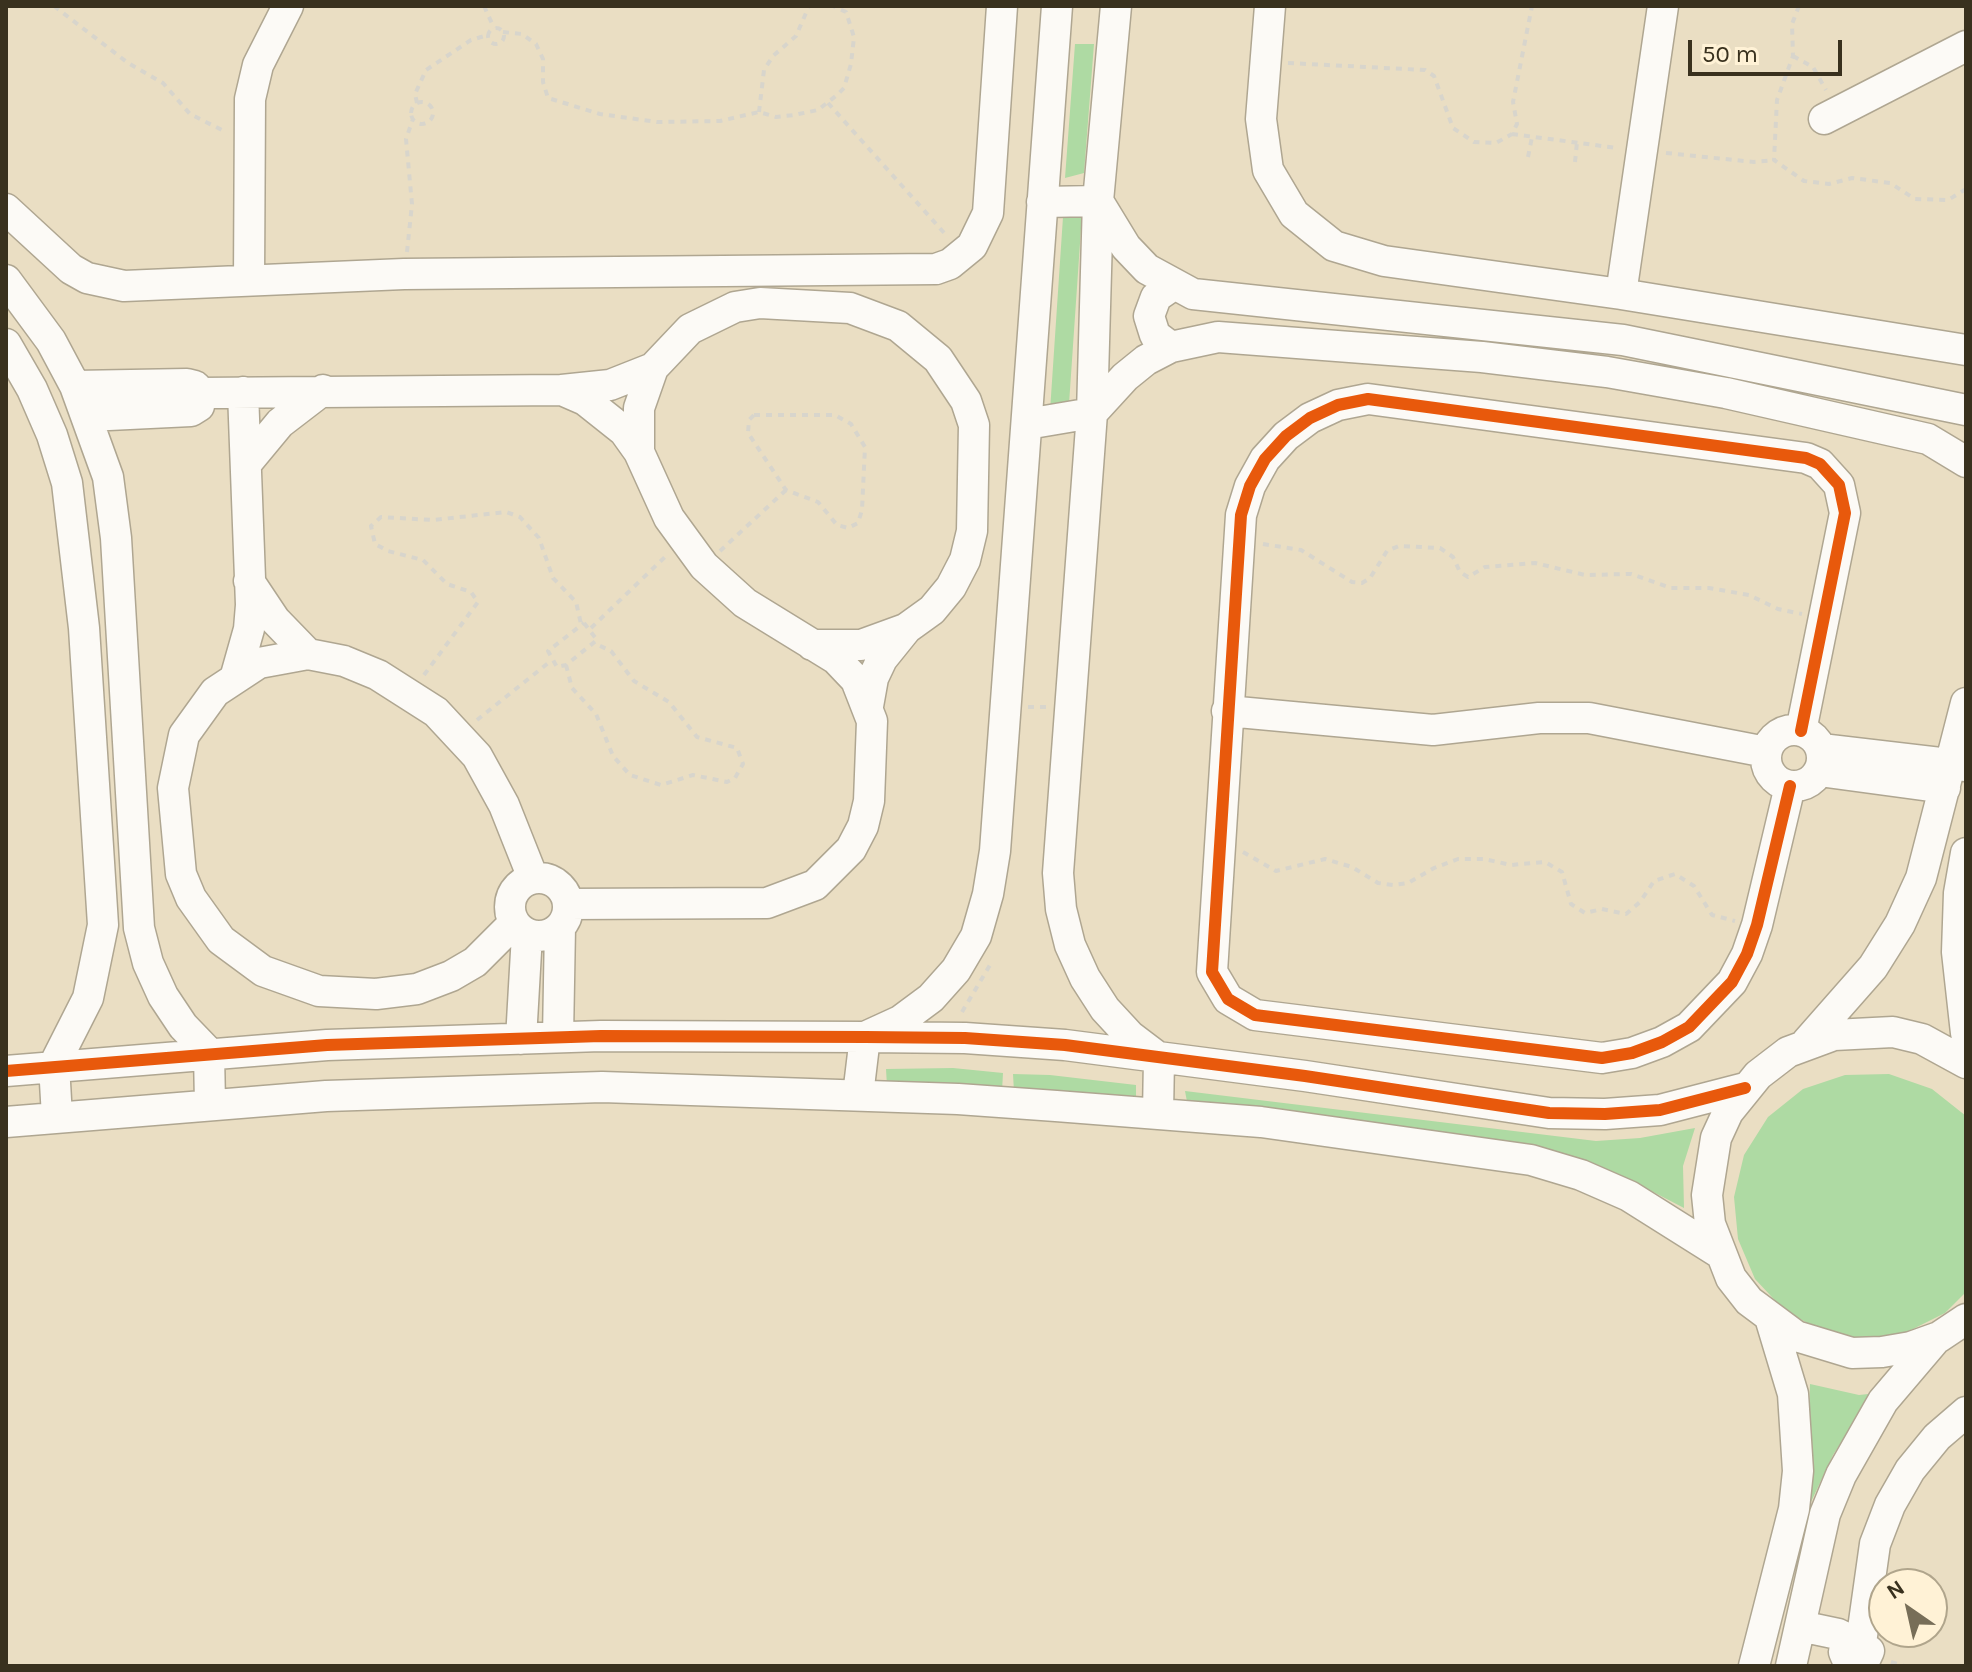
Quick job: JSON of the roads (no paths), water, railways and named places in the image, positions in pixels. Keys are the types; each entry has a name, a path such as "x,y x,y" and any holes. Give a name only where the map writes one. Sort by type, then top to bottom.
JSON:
{"street":[{"path":"249,280 247,139 250,99 258,65 288,6"},
{"path":"6,209 71,269 105,284 404,274 920,272 950,264 963,255 979,236 988,213 1002,6"},
{"path":"865,1037 900,1021 931,998 956,970 976,936 995,851 1057,6"},
{"path":"1116,6 1098,201 1092,413 1058,873 1061,909 1070,945 1098,999 1130,1036 1159,1058"},
{"path":"1270,6 1261,119 1268,170 1294,214 1334,246 1384,261 1621,294 1966,350"},
{"path":"1621,294 1663,6"},
{"path":"1829,117 1966,46"},
{"path":"1042,202 1098,201"},
{"path":"1098,201 1126,247 1147,269 1172,286 1215,298 1623,340 1966,410"},
{"path":"6,280 51,341 75,386 108,477 116,538 139,928 148,963 163,996 183,1026 209,1053 210,1104"},
{"path":"1171,347 1155,335 1149,316 1156,297 1172,286"},
{"path":"639,452 639,408 653,368 671,346 700,323 735,307 760,303 850,308 898,326 938,359 966,401 974,425 972,531 965,560 951,587 932,610 907,628 882,659 873,678 868,706"},
{"path":"1027,424 1092,413 1125,377 1171,347 1218,337 1482,357 1607,372 1726,393 1928,439 1966,462"},
{"path":"6,344 42,412 67,483 88,690 103,925 88,998 54,1065 57,1117"},
{"path":"75,386 191,384 201,393 562,390 610,385 653,368"},
{"path":"246,464 280,423 323,390"},
{"path":"520,928 541,936 564,915 767,903 815,885 843,859 863,826 869,801 873,736 868,706 856,680 836,659 745,603 704,566 683,540 657,494 639,452 606,414 562,390"},
{"path":"236,675 249,629 243,392"},
{"path":"88,416 191,411 199,406 201,393"},
{"path":"1790,786 1757,925 1740,968 1713,1006 1676,1035 1632,1053 1602,1058 1255,1015 1228,999 1212,972 1218,834 1241,515 1250,486 1265,459 1286,436 1310,418 1338,405 1368,399 1806,458 1820,464 1839,485 1845,513 1824,618 1814,750 1807,783 1790,786 1771,774 1766,752 1779,734 1814,750 1954,773"},
{"path":"249,581 275,620 308,654"},
{"path":"812,645 861,645 907,628"},
{"path":"520,928 451,976 417,989 376,994 319,991 263,971 221,940 197,909 181,874 173,788 184,735 198,712 236,675 259,663 308,654 344,661 411,693 459,734 492,780 533,878"},
{"path":"1805,1044 1849,997 1900,924 1921,878 1954,773 1966,703"},
{"path":"1227,711 1418,730 1539,718 1589,718 1766,752"},
{"path":"1934,829 1966,834"},
{"path":"1966,853 1959,893 1957,952 1966,1033"},
{"path":"521,1039 520,928 510,899 518,885 533,878 557,883 564,915 558,1037"},
{"path":"1966,1063 1922,1039 1893,1032 1863,1031 1805,1044 1772,1062 1745,1088 1716,1138 1709,1167 1708,1210 1718,1252 1740,1289 1771,1321 1809,1342 1852,1353 1911,1347 1939,1337 1966,1319"},
{"path":"6,1071 209,1053 558,1037 865,1037 965,1038 1065,1045 1305,1076 1549,1113 1605,1114 1660,1110 1745,1088"},
{"path":"858,1095 865,1037"},
{"path":"1158,1114 1159,1058"},
{"path":"6,1122 326,1096 602,1087 858,1095 1158,1114 1261,1122 1531,1160 1581,1175 1629,1196 1718,1252"},
{"path":"1754,1666 1794,1509 1798,1471 1793,1394 1771,1321"},
{"path":"1798,1664 1800,1626 1825,1514 1841,1475 1883,1401 1939,1337"},
{"path":"1854,1658 1875,1544 1890,1505 1910,1470 1937,1437 1966,1412"},
{"path":"1800,1626 1838,1634 1854,1658"}]}
